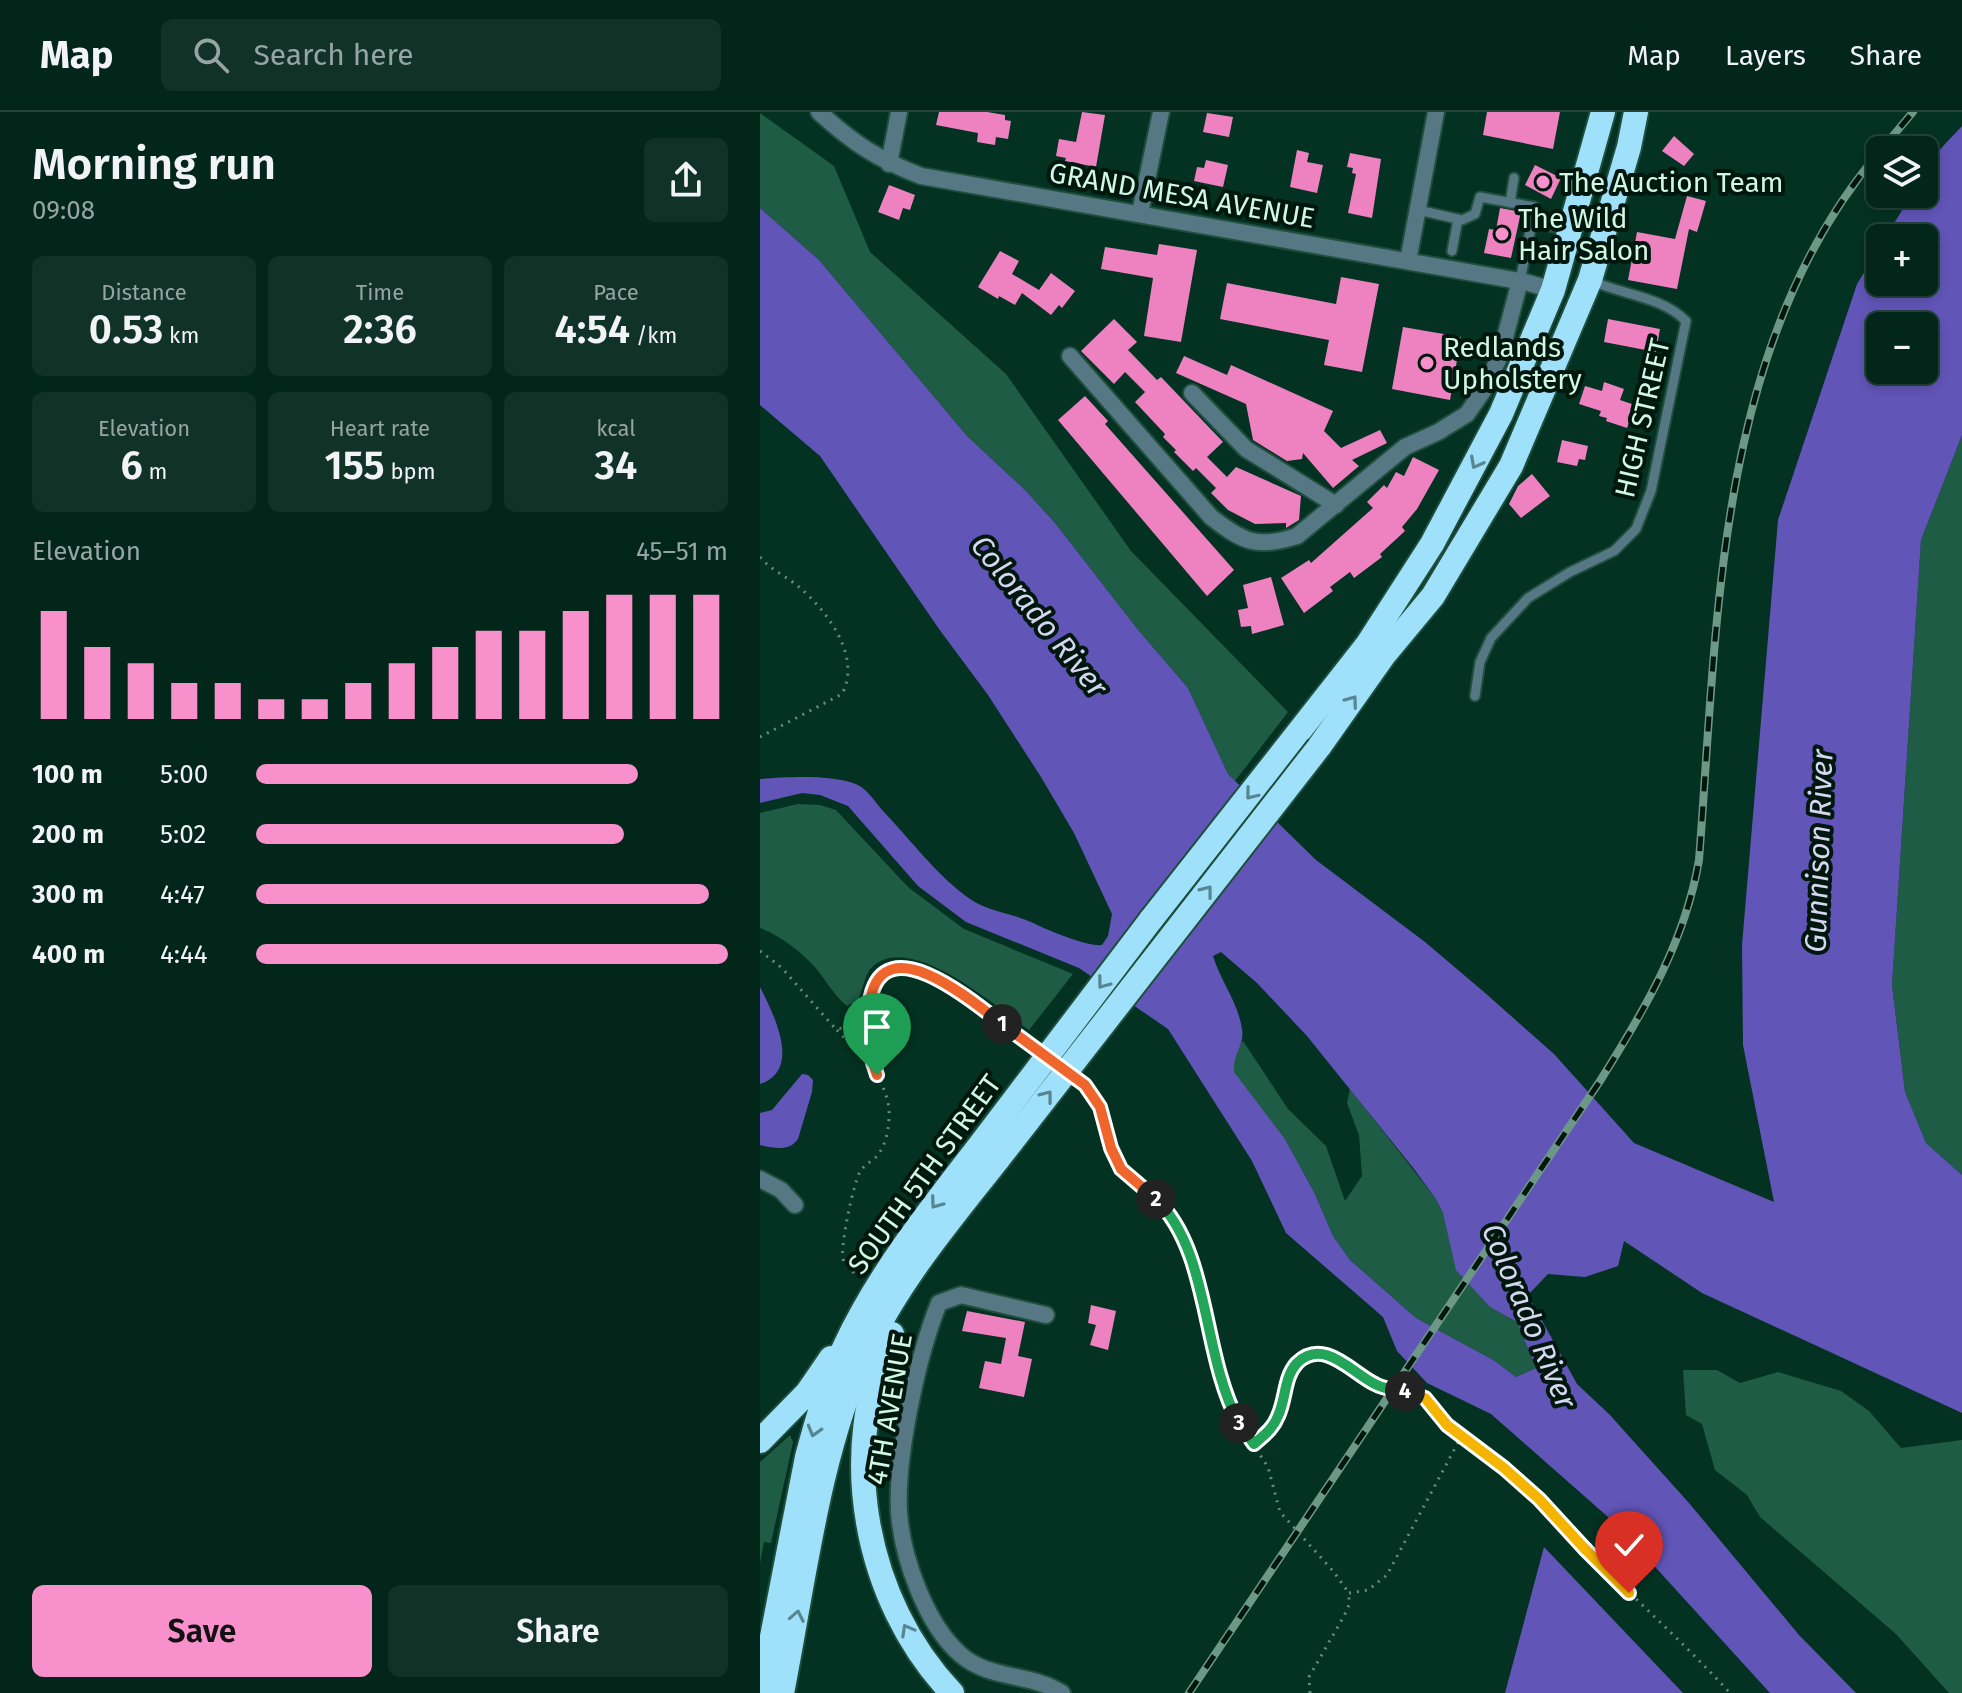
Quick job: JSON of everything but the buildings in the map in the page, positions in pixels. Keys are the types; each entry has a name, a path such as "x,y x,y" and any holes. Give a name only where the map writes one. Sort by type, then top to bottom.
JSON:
{"highway":[{"path":"1376,650 1501,414 1553,290 1603,112"},
{"path":"1590,280 1582,256 1622,112"},
{"path":"1376,650 1433,596 1511,466 1590,280 1629,147 1636,112"},
{"path":"1433,596 1445,553 1495,468 1557,332 1553,290"},
{"name":"SOUTH 5TH STREET","path":"782,1693 820,1499 838,1425 866,1351 892,1302 991,1149 1376,650"},
{"name":"SOUTH 5TH STREET","path":"761,1693 798,1499 816,1424 845,1346 874,1293 935,1204 991,1149"},
{"path":"927,1250 881,1357 866,1415 865,1498 875,1556 884,1584 909,1635 952,1693"},
{"path":"760,1441 807,1393 874,1293"}],"street":[{"name":"GRAND MESA AVENUE","path":"819,112 852,142 889,164 921,176 1520,281 1553,290"},
{"path":"889,164 899,112"},
{"path":"1140,213 1161,112"},
{"path":"1408,261 1436,112"},
{"path":"1070,356 1211,517 1236,537 1252,543 1276,543 1297,536 1405,447 1467,414 1483,391 1500,356 1520,281"},
{"path":"1192,393 1246,449 1336,505"},
{"path":"760,1179 781,1190 795,1205"},
{"name":"4TH AVENUE","path":"1046,1315 961,1295 939,1303 925,1339 910,1413 899,1491 899,1513 905,1549 916,1580 929,1610 959,1653 975,1665 994,1673 1048,1685 1062,1693"}],"lane":[{"path":"1510,203 1514,178"},
{"path":"1418,210 1462,220 1475,214 1480,197 1535,207 1520,281"},
{"path":"1452,251 1458,219"},
{"path":"1532,222 1571,231"},
{"name":"HIGH STREET","path":"1475,696 1480,662 1491,638 1528,598 1570,572 1614,551 1636,529 1651,491 1686,321 1664,304 1612,291 1590,280"}],"path":[{"path":"760,557 806,593 833,624 847,661 848,675 842,694 760,737"},
{"path":"760,951 782,968 877,1075"},
{"path":"854,1273 846,1265 843,1251 855,1184 860,1171 882,1148 889,1123 887,1100 868,1041 868,1011 873,987 879,978 898,969 929,974 959,991 1038,1050"},
{"path":"834,1027 849,1030 862,1021 868,1011"},
{"path":"1073,1076 1085,1085 1100,1107 1111,1148 1121,1169 1157,1201 1181,1231 1193,1267 1222,1387 1243,1429 1268,1467 1280,1512 1349,1593 1349,1605 1344,1616 1309,1677 1310,1693"},
{"path":"1254,1444 1270,1432 1278,1418 1290,1374 1298,1363 1318,1354 1343,1361 1364,1378 1385,1389 1414,1392 1425,1398 1437,1415 1461,1437 1504,1468 1539,1499 1730,1693"},
{"path":"1349,1593 1368,1590 1387,1575 1461,1437"}],"green space":[{"path":"760,113 834,166 870,252 1006,374 1131,551 1288,712 1235,781 1228,774 1188,688 1055,523 967,436 819,260 760,208"},
{"path":"1962,435 1962,1175 1926,1143 1905,1092 1892,985 1921,540"},
{"path":"798,804 820,805 836,810 908,887 964,929 1073,974 1029,1030 953,976 908,958 889,958 872,967 858,1001 847,1006 804,956 760,928 760,813"},
{"path":"1243,1041 1288,1109 1326,1146 1345,1201 1362,1176 1359,1135 1347,1103 1350,1089 1436,1199 1490,1307 1517,1322 1536,1368 1516,1377 1495,1361 1416,1318 1350,1260 1333,1236 1315,1194 1285,1139 1233,1072 1234,1055"},
{"path":"1683,1370 1717,1370 1740,1383 1778,1372 1841,1391 1869,1411 1901,1448 1962,1440 1962,1693 1949,1693 1896,1634 1760,1517 1747,1495 1715,1470 1702,1424 1686,1415"},
{"path":"790,1435 793,1442 771,1543 764,1542 760,1563 760,1462"}],"water":[{"path":"1962,126 1962,435 1921,540 1892,985 1905,1092 1926,1143 1962,1175 1962,1413 1702,1293 1624,1241 1618,1266 1585,1277 1548,1274 1528,1295 1577,1384 1609,1414 1689,1503 1799,1635 1856,1693 1770,1693 1616,1524 1491,1414 1427,1383 1397,1351 1383,1317 1286,1233 1252,1161 1168,1029 1079,968 966,922 918,886 848,806 820,795 802,793 760,803 760,779 823,778 858,785 935,869 970,899 1087,943 1102,945 1108,936 1112,914 1074,833 988,695 820,456 760,405 760,208 819,260 967,436 1055,523 1188,688 1228,774 1316,860 1425,942 1554,1054 1634,1143 1774,1202 1743,1045 1742,945 1778,520 1857,284 1866,270 1866,296 1938,296 1938,224 1894,224 1903,208 1938,208 1938,153","holes":["1221,952 1257,983 1307,1036 1436,1199 1443,1213 1456,1270 1490,1307 1517,1322 1536,1368 1516,1377 1495,1361 1416,1318 1350,1260 1333,1236 1315,1194 1285,1139 1234,1072 1242,1029 1213,956"]},
{"path":"760,987 777,1025 782,1054 780,1067 773,1077 760,1084"},
{"path":"802,1074 813,1080 798,1139 786,1147 760,1145 760,1113 772,1110"},
{"path":"1544,1547 1683,1693 1505,1693"}],"railway":[{"path":"1893,136 1913,112"},
{"path":"1189,1693 1600,1081 1661,975 1684,919 1699,860 1721,581 1735,488 1755,397 1785,310 1826,227 1866,171"}],"place":[{"name":"The Auction Team","path":"1543,182"},
{"name":"The Wild Hair Salon","path":"1502,234"},
{"name":"Redlands Upholstery","path":"1427,363"}],"route":[{"path":"877,1075 870,1057 867,1025 873,987 879,978 887,972 912,969 929,974 959,991 1085,1085 1100,1107 1111,1148 1121,1169 1172,1216 1187,1246 1222,1387 1230,1407 1254,1444 1270,1432 1278,1418 1290,1374 1298,1363 1318,1354 1331,1356 1385,1389 1414,1392 1425,1398 1447,1425 1539,1499 1629,1593"}],"water label":[{"name":"Colorado River","path":"1039,616"},
{"name":"Gunnison River","path":"1819,851"},
{"name":"Colorado River","path":"1529,1316"}]}
